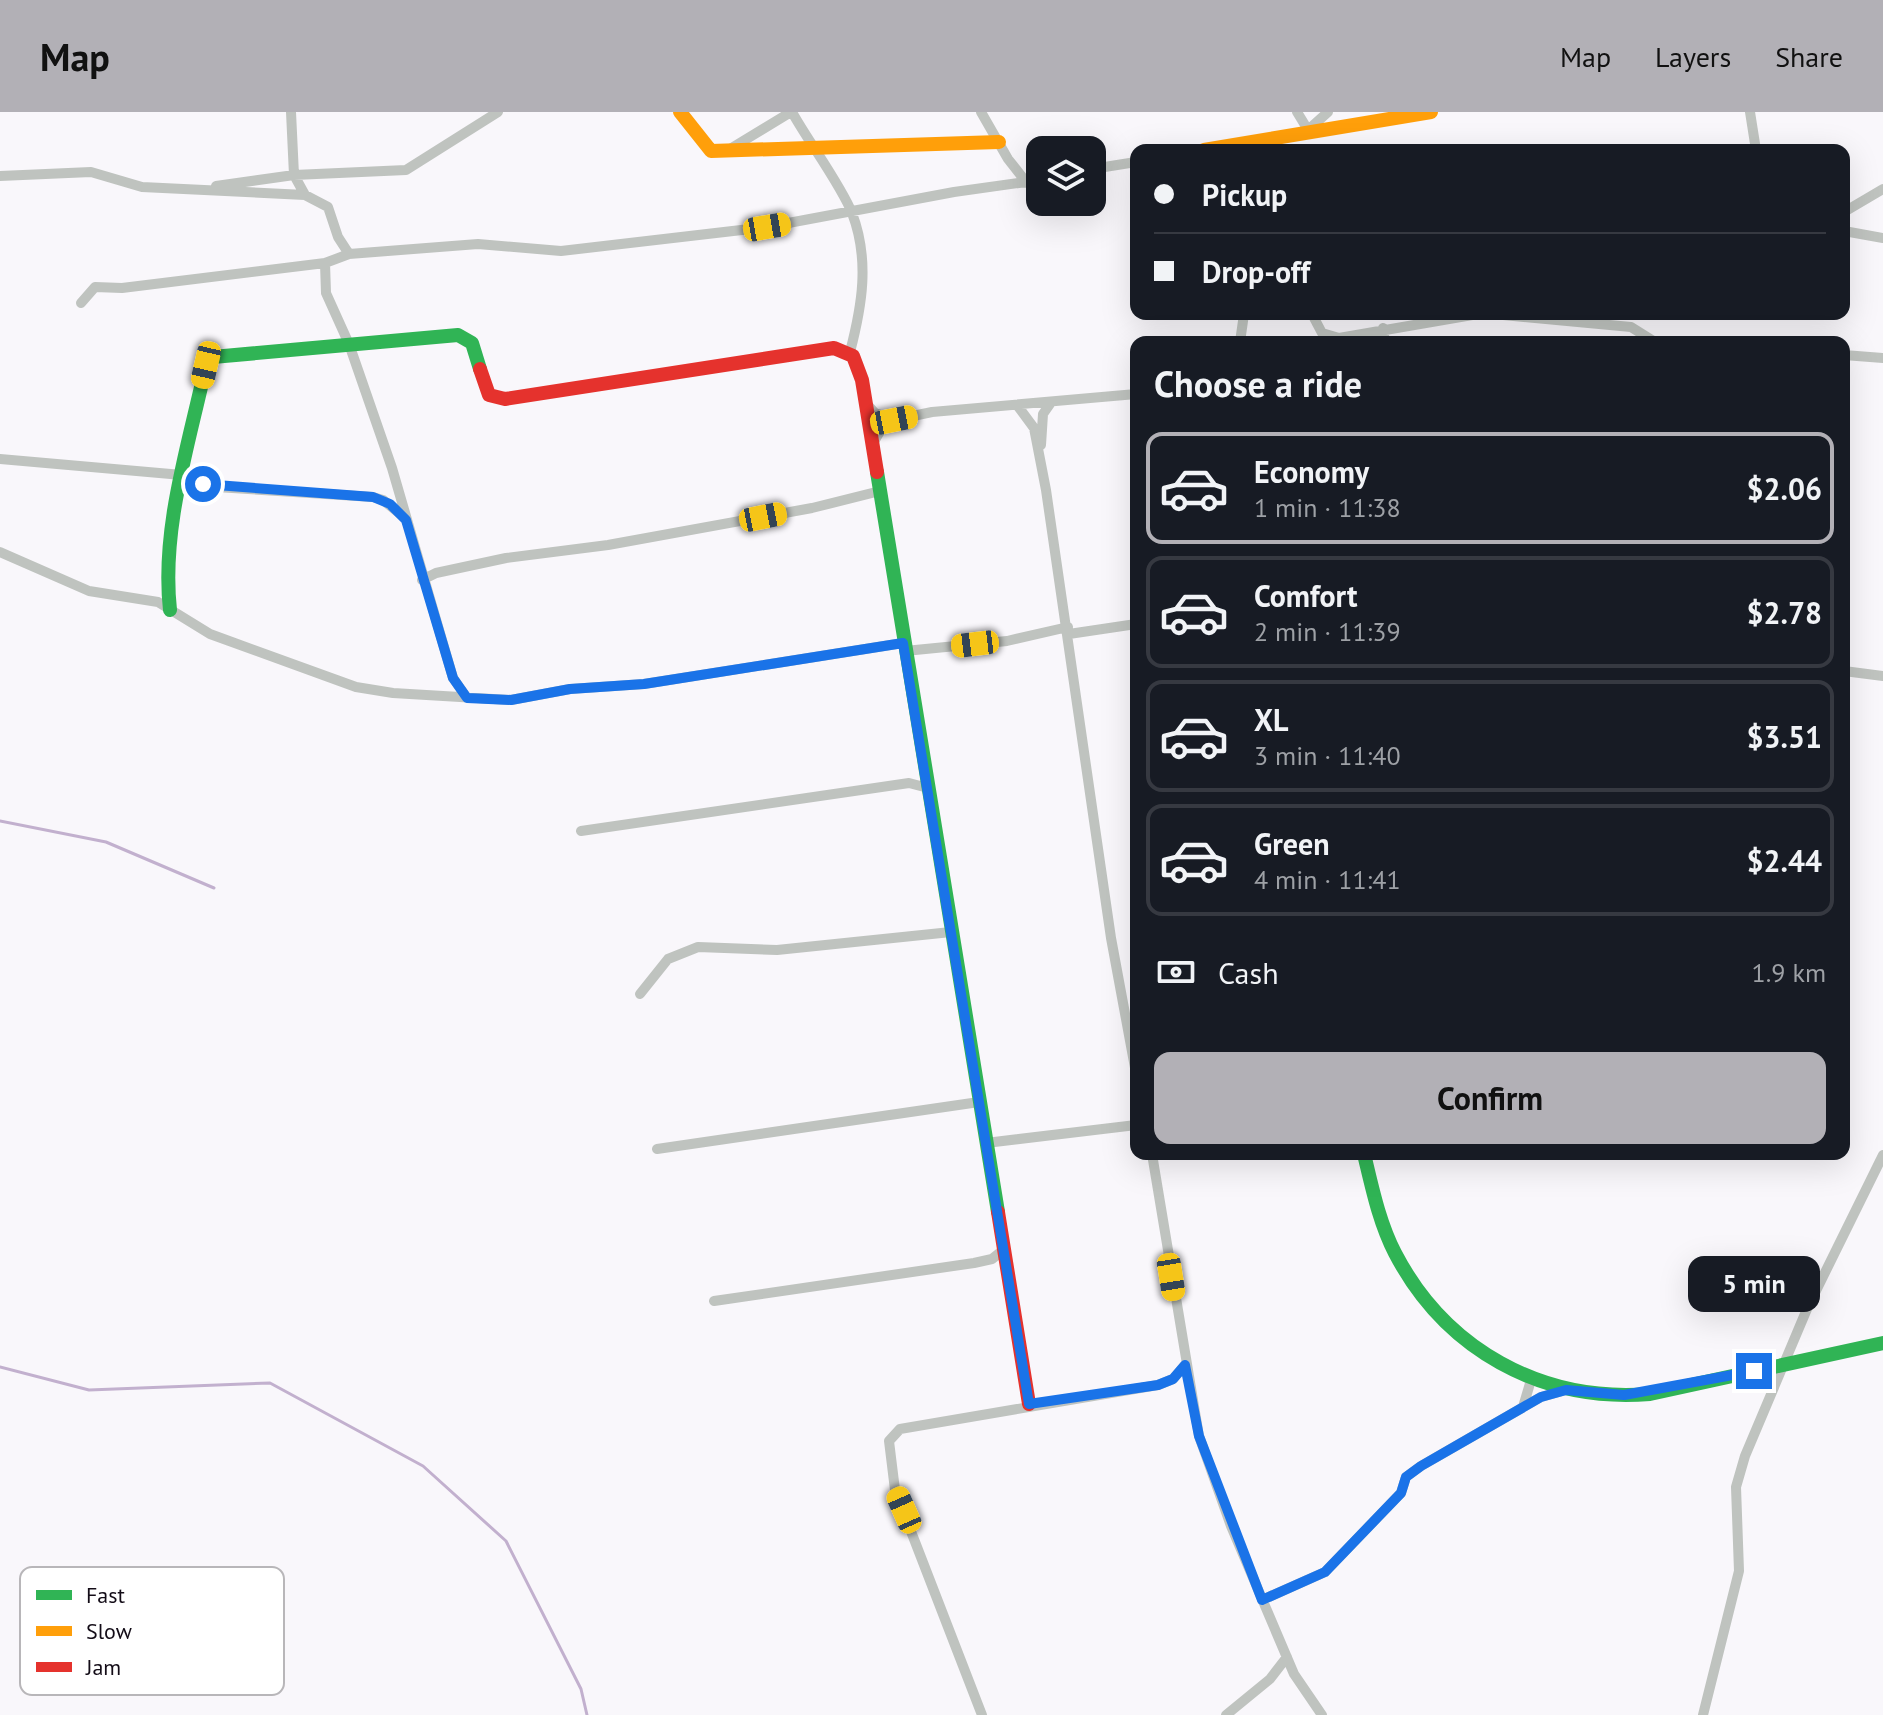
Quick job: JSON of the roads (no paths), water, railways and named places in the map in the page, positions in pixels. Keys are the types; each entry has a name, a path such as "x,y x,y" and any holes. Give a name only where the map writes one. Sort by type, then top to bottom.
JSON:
{"street":[{"path":"291,112 294,175 305,195"},
{"path":"211,188 223,183 294,175 406,170 498,112"},
{"path":"680,112 711,151 999,142"},
{"path":"729,150 792,112 852,211 864,281 850,352"},
{"path":"981,112 1026,182"},
{"path":"1297,112 1308,130"},
{"path":"1308,130 1328,112"},
{"path":"1239,144 1308,130 1431,112"},
{"path":"1750,112 1755,144"},
{"path":"1106,167 1130,163"},
{"path":"0,176 91,172 142,187 305,195 328,207 338,237 349,254"},
{"path":"81,303 95,287 122,288 325,263 349,254 478,244 561,251 767,227 954,192 1026,183"},
{"path":"1850,208 1883,189"},
{"path":"1850,232 1883,238"},
{"path":"325,263 326,293 346,337 397,488 453,678 467,698"},
{"path":"1340,336 1437,320"},
{"path":"1557,320 1631,327 1645,336"},
{"path":"1383,328 1384,336"},
{"path":"170,610 167,582 182,475 209,360 221,355 333,345 346,337 465,337 476,352 484,387 495,399 779,355 834,348 850,352 858,363 866,402 1029,1404"},
{"path":"1850,355 1883,358"},
{"path":"872,445 882,428 894,420 964,407 1050,404 1130,395"},
{"path":"866,402 875,413 894,420"},
{"path":"1040,459 1043,414 1050,404"},
{"path":"1017,405 1031,421 1040,459 1069,631 1094,831 1130,1038"},
{"path":"0,459 182,475 216,487 383,500 406,520"},
{"path":"383,500 397,488"},
{"path":"422,580 436,573 506,558 559,553 738,522 880,491"},
{"path":"0,552 89,591 147,599 210,634 356,687 467,698 511,700 570,689 644,684 904,647 1007,641 1130,625"},
{"path":"418,565 436,573"},
{"path":"147,599 167,582"},
{"path":"1850,672 1883,676"},
{"path":"443,696 453,678"},
{"path":"909,783 924,768"},
{"path":"581,831 909,783 928,788"},
{"path":"640,994 668,959 698,947 777,950 951,932"},
{"path":"657,1149 979,1102"},
{"path":"986,1143 1130,1126"},
{"path":"1703,1715 1739,1571 1736,1487 1782,1365 1883,1155"},
{"path":"1153,1160 1199,1436 1287,1657 1322,1715"},
{"path":"1366,1160 1384,1230 1411,1285 1448,1329 1471,1348 1531,1380 1566,1390 1624,1395 1699,1384 1883,1343"},
{"path":"714,1301 974,1263 992,1259 1002,1251"},
{"path":"982,1715 895,1490 889,1441 900,1429 1029,1404 1158,1385 1173,1379 1185,1365"},
{"path":"1523,1407 1531,1380"},
{"path":"1262,1600 1325,1572 1401,1493 1406,1477 1463,1440 1523,1407 1566,1390"},
{"path":"1226,1715 1270,1679 1287,1657"}],"waterway":[{"path":"0,821 106,842 214,888"},
{"path":"0,1367 89,1390 270,1383 423,1466 506,1541 581,1689 587,1715"}]}
